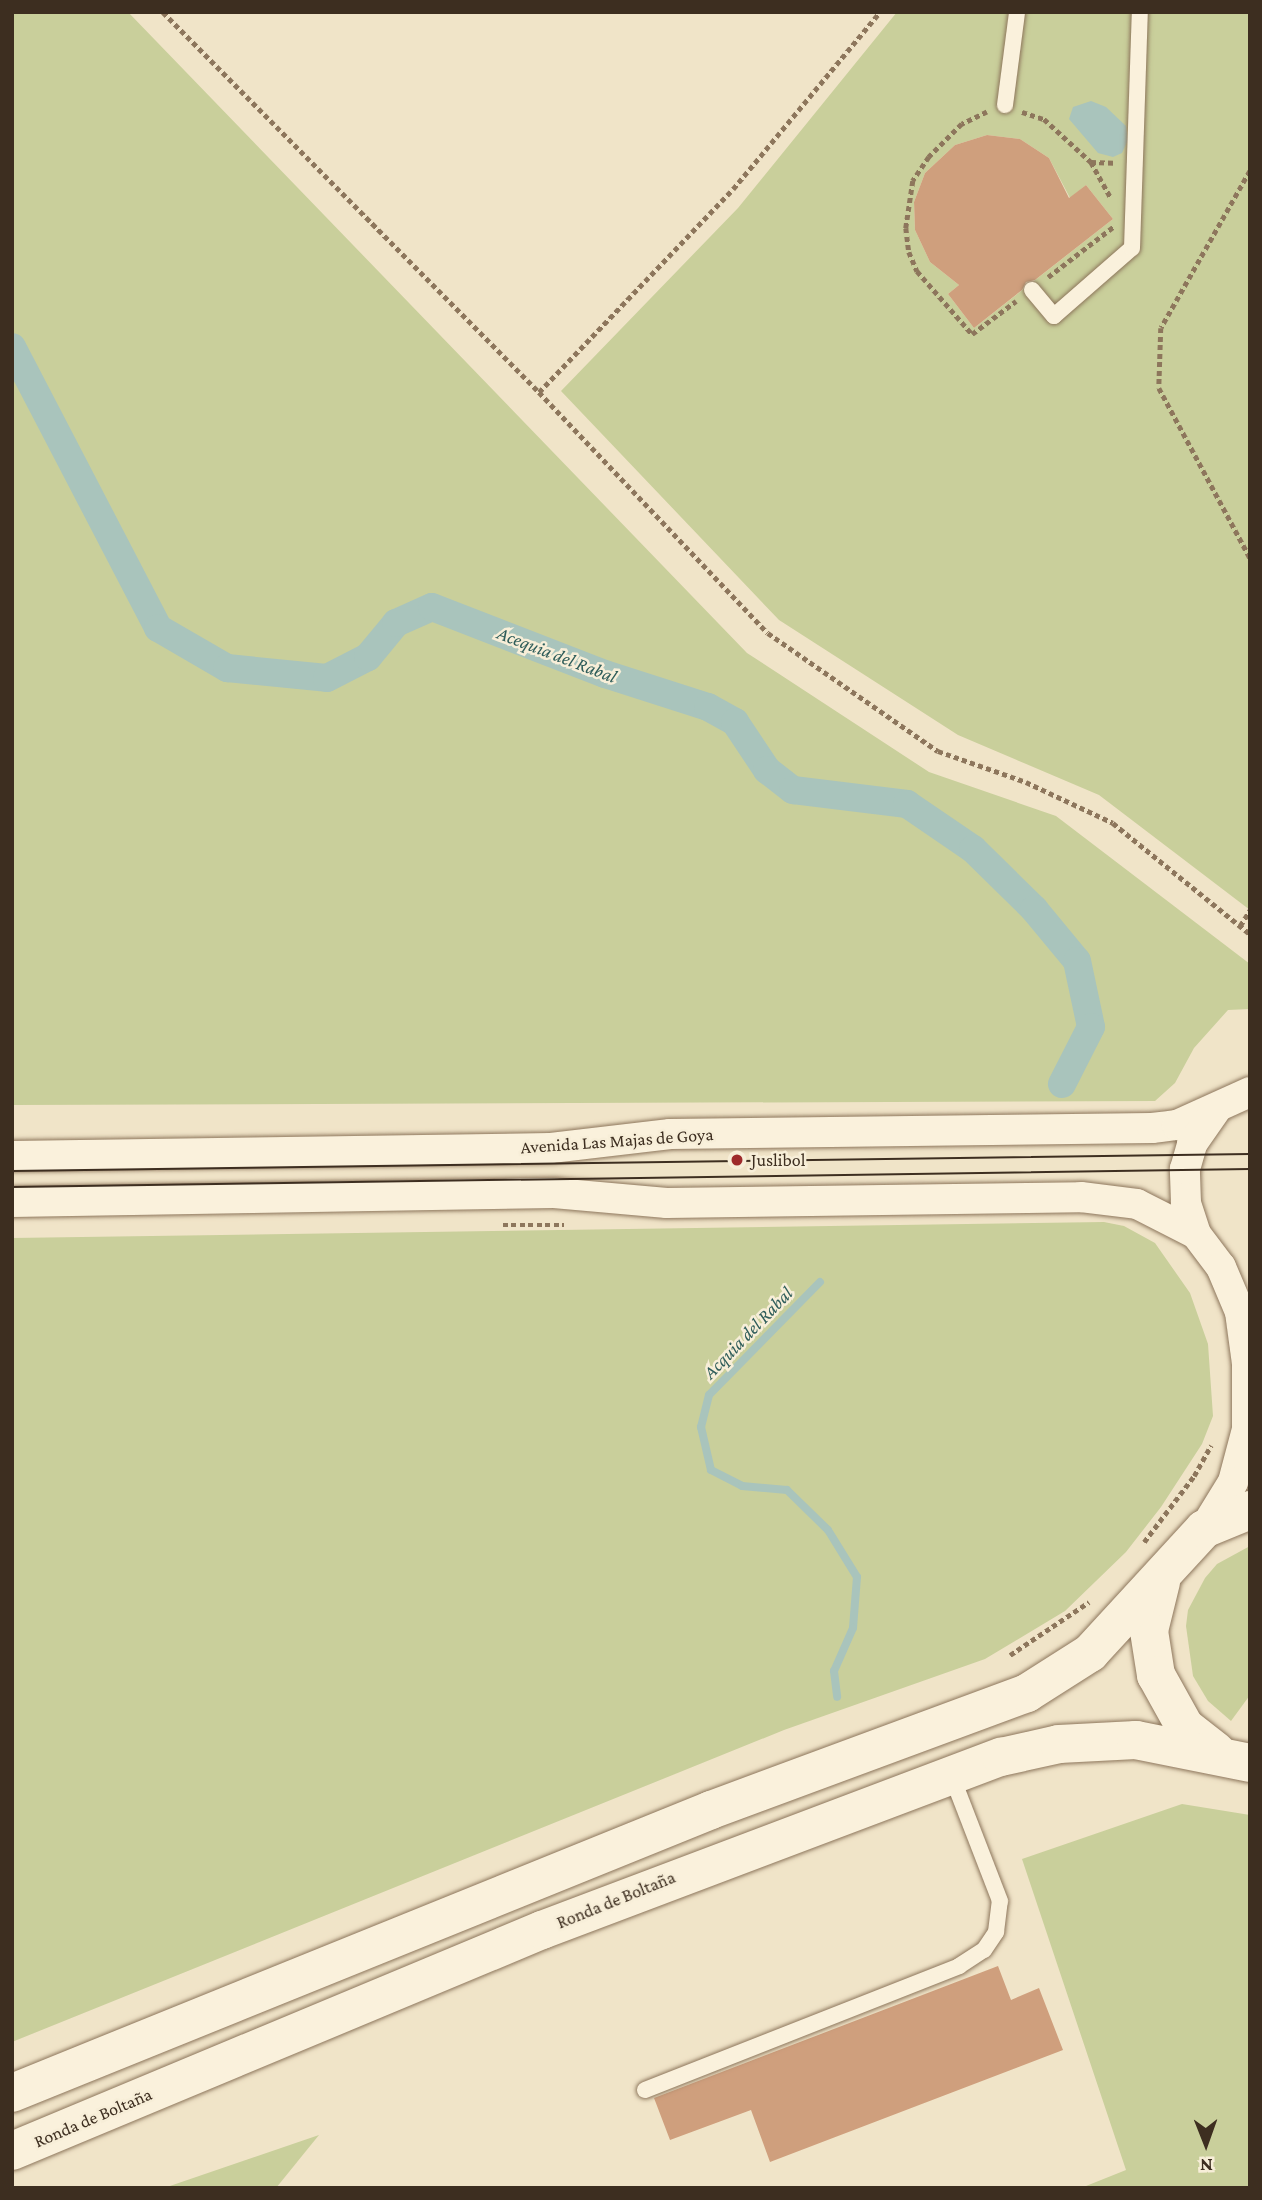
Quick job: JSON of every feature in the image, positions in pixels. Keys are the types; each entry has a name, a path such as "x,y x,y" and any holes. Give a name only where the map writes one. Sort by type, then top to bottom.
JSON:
{"main road":[{"name":"Ronda de Boltaña","path":"12,2093 711,1810 1027,1693 1090,1653 1152,1560 1204,1529 1250,1510"},
{"name":"Ronda de Boltaña","path":"1152,1560 1150,1620 1156,1675 1185,1727 1211,1748 1245,1762"},
{"name":"Ronda de Boltaña","path":"12,2151 542,1930 950,1773 1030,1749 1086,1741 1170,1744 1245,1762"}],"street":[{"name":"Avenida Las Majas de Goya","path":"12,1156 551,1148 670,1134 1152,1128 1177,1125 1250,1092"},
{"name":"Avenida Las Majas de Goya","path":"1204,1529 1225,1500 1245,1442 1247,1364 1232,1288 1196,1234 1186,1203 1185,1169 1192,1144 1217,1108"},
{"name":"Avenida Las Majas de Goya","path":"12,1202 554,1193 667,1203 1081,1197 1137,1204 1196,1234"}],"lane":[{"path":"1005,106 1017,12"},
{"path":"1032,289 1055,316 1132,248 1140,12"},
{"path":"645,2090 959,1966 984,1950 996,1932 1000,1901 950,1773"}],"path":[{"path":"163,12 539,391 768,633 938,751 1026,782 1113,822 1250,934"},
{"path":"539,391 733,190 880,12"},
{"path":"1117,207 1091,162 1044,119 1005,106 962,124 929,157 914,181 906,228 909,252 917,271 972,334 1123,219"},
{"path":"1091,162 1111,164 1135,154"},
{"path":"1250,171 1161,328 1159,387 1250,558"},
{"path":"1240,926 1250,910"},
{"path":"499,1225 569,1225"},
{"path":"1152,1560 1213,1439"},
{"path":"1010,1655 1095,1598"}],"green space":[{"path":"12,12 128,12 747,653 929,772 1056,816 1250,964 1250,1009 1228,1010 1194,1048 1175,1083 1155,1101 12,1105"},
{"path":"897,12 1250,12 1250,910 1099,795 958,735 779,620 561,391 738,208","holes":["987,135 1020,139 1049,158 1070,198 1086,185 1113,219 974,328 948,294 959,285 930,262 915,230 914,202 925,173 955,145"]},
{"path":"1104,1222 1124,1226 1155,1243 1190,1293 1208,1344 1213,1416 1202,1444 1161,1507 1126,1552 1065,1611 985,1659 784,1730 12,2042 12,1238"},
{"path":"1250,1546 1250,1695 1231,1721 1208,1701 1193,1676 1186,1626 1188,1610 1205,1578 1217,1564"},
{"path":"1182,1804 1250,1815 1250,2188 1081,2188 1126,2170 1022,1859"},
{"path":"319,2135 276,2188 164,2188"}],"water":[{"path":"1091,101 1106,107 1126,126 1128,140 1122,153 1113,157 1098,153 1069,119 1073,107"}],"building":[{"path":"987,135 1020,139 1049,158 1069,198 1086,185 1113,219 1035,280 1026,282 1022,290 974,328 948,294 959,285 930,262 915,230 914,202 925,173 955,145"},
{"path":"998,1966 1011,2000 1039,1988 1063,2050 770,2162 751,2110 670,2140 654,2098"}],"waterway":[{"name":"Acequia del Rabal","path":"12,347 158,628 227,668 327,678 368,657 396,623 432,607 605,674 708,707 735,722 767,770 793,790 907,804 973,849 1034,909 1077,961 1091,1027 1062,1084"},
{"name":"Acquia del Rabal","path":"820,1282 709,1395 701,1427 711,1470 742,1486 787,1490 828,1530 857,1577 853,1628 834,1671 837,1697"}],"tram line":[{"path":"12,1171 1250,1154"},
{"path":"12,1187 1250,1169"}],"place":[{"name":"Juslibol","path":"737,1160"}]}
